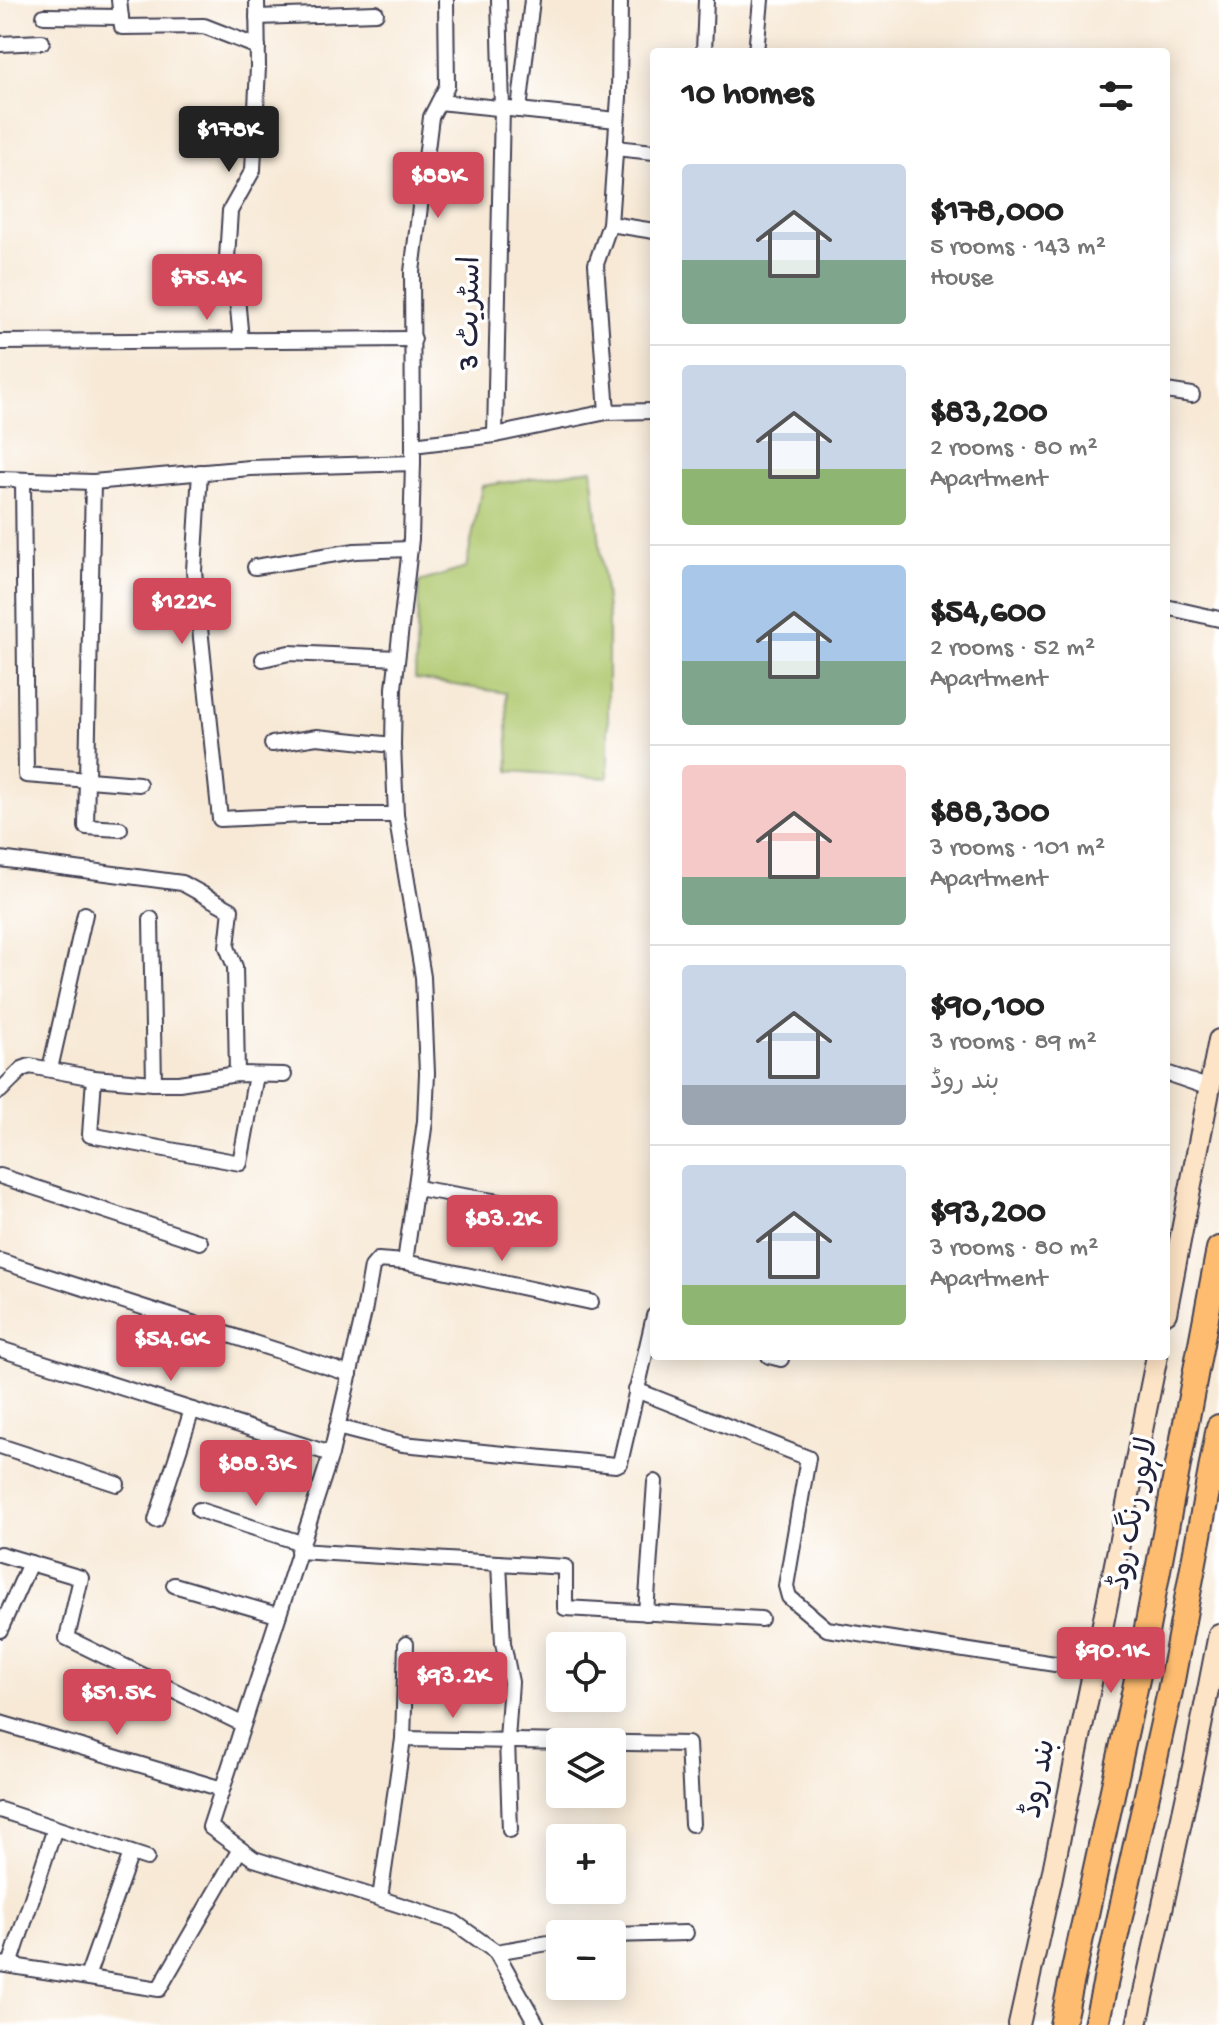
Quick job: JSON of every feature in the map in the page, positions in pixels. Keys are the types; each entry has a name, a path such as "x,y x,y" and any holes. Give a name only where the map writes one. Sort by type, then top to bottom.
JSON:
{"highway":[{"name":"لاہور رنگ روڈ","path":"1062,2025 1139,1670 1219,1249"},
{"path":"1096,2025 1170,1691 1219,1427"}],"main road":[{"path":"1170,1293 1219,1040"},
{"name":"بند روڈ","path":"1019,2025 1156,1360"},
{"path":"1137,2025 1219,1634"}],"street":[{"path":"119,0 122,27 204,26 258,47"},
{"path":"241,340 236,287 227,258 230,211 253,170 257,0"},
{"path":"405,1262 425,1121 427,1073 423,977 396,815 394,688 410,549 414,339 412,272 431,117 447,86 446,0"},
{"name":"اسٹریٹ 3","path":"495,435 502,108 499,0"},
{"path":"519,110 532,0"},
{"path":"607,412 596,264 610,224 620,0"},
{"path":"704,48 706,0"},
{"path":"756,48 761,0"},
{"path":"257,17 376,13"},
{"path":"44,16 121,17"},
{"path":"0,44 42,42"},
{"path":"439,102 617,120"},
{"path":"615,148 650,152"},
{"path":"610,224 650,230"},
{"path":"0,342 414,339"},
{"path":"1170,392 1192,395"},
{"path":"413,445 495,435 607,412 650,411"},
{"path":"0,479 93,482 200,472 413,463"},
{"path":"200,472 194,571 220,819 396,815"},
{"path":"23,480 26,775 139,784"},
{"path":"93,482 86,827 120,829"},
{"path":"255,567 355,551 410,549"},
{"path":"1170,608 1219,619"},
{"path":"263,659 289,653 397,658"},
{"path":"272,744 317,737 393,745"},
{"path":"0,859 182,883 231,910 227,947 235,967 237,1074"},
{"path":"50,1069 85,914"},
{"path":"151,919 154,1083"},
{"path":"0,1091 22,1069 30,1066 94,1078 154,1083 179,1083 237,1074 284,1075"},
{"path":"1170,1074 1210,1088"},
{"path":"94,1078 90,1135 240,1163 256,1075"},
{"path":"0,1176 200,1242"},
{"path":"416,1188 546,1210"},
{"path":"0,1261 350,1374"},
{"path":"537,2025 496,1952 454,1922 254,1859 210,1827 331,1454 374,1262 405,1262 591,1302"},
{"path":"337,1427 403,1444 616,1465 620,1463 650,1336"},
{"path":"0,1349 331,1454"},
{"path":"636,1390 808,1458 786,1586 789,1597 827,1629 1094,1670"},
{"path":"156,1520 192,1410"},
{"path":"0,1446 117,1484"},
{"path":"646,1613 655,1482"},
{"path":"199,1510 300,1547 565,1567 565,1608 761,1619"},
{"path":"0,1554 81,1578 67,1638 242,1724"},
{"path":"0,1630 30,1563"},
{"path":"499,1563 503,1643 511,1682 507,1740 510,1830"},
{"path":"174,1585 277,1615"},
{"path":"380,1898 403,1739 406,1644"},
{"path":"0,1723 222,1789"},
{"path":"403,1739 688,1744 692,1824"},
{"path":"0,1810 147,1858"},
{"path":"55,1828 5,1964 159,1989 240,1849"},
{"path":"87,1977 131,1853"},
{"path":"626,1935 686,1933"},
{"path":"496,1952 546,1943"}],"green space":[{"path":"592,469 608,620 608,778 509,771 506,693 415,679 419,582 466,568 482,486"}]}
